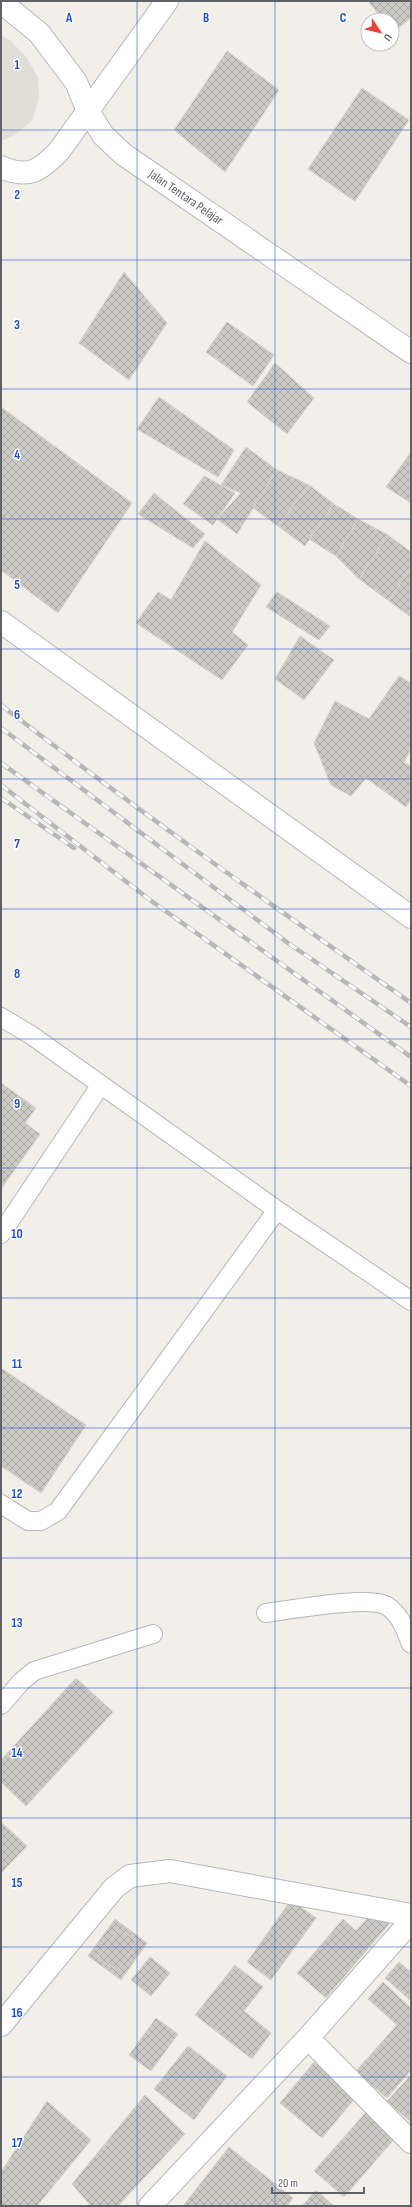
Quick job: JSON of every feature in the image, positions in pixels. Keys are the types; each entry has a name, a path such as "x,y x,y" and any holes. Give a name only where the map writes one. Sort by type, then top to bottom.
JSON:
{"street":[{"path":"1,167 13,173 37,171 59,151 167,1"},
{"name":"Jalan Tentara Pelajar","path":"1,2 39,33 76,82 88,111 103,135 123,154 411,352"},
{"path":"1,622 411,917"},
{"path":"1,2025 114,1888 130,1876 170,1871 411,1915"},
{"path":"150,2206 308,2038 411,1921"},
{"path":"308,2038 411,2142"}],"lane":[{"path":"1,1017 31,1035 100,1086 277,1210 411,1301"},
{"path":"1,1234 100,1086"},
{"path":"1,1504 28,1521 41,1521 58,1511 277,1210"},
{"path":"266,1613 364,1601 386,1605 400,1618 411,1644"},
{"path":"1,1705 21,1682 34,1671 153,1634"}],"shaded area":[{"path":"1,35 11,41 27,58 38,77 39,98 33,119 17,134 1,141"}],"building":[{"path":"368,1 411,1 411,18 400,27 400,12 377,12"},
{"path":"227,51 279,90 225,172 174,130"},
{"path":"362,88 409,120 355,201 308,169"},
{"path":"124,272 167,323 129,380 79,343"},
{"path":"227,322 274,355 253,386 206,352"},
{"path":"275,363 314,398 287,434 247,402"},
{"path":"159,397 234,450 218,477 137,429"},
{"path":"1,407 132,503 58,613 1,570"},
{"path":"246,447 277,470 237,534 217,519 241,493 221,485"},
{"path":"411,452 411,503 386,487"},
{"path":"277,470 309,485 278,526 253,508"},
{"path":"204,476 235,493 213,525 183,504"},
{"path":"309,485 334,504 305,546 278,526"},
{"path":"154,493 205,534 193,548 138,514"},
{"path":"334,504 358,519 336,556 309,539"},
{"path":"358,519 388,535 359,579 336,556"},
{"path":"388,535 411,552 411,566 389,601 359,579"},
{"path":"205,541 261,585 232,632 248,645 222,680 136,623 158,592 171,600"},
{"path":"411,566 411,617 389,601"},
{"path":"277,592 330,626 319,640 266,607"},
{"path":"300,636 334,660 304,700 275,679"},
{"path":"399,676 411,683 411,748 404,763 411,766 411,799 406,807 366,778 351,796 331,785 314,743 335,701 369,719"},
{"path":"1,1083 36,1108 25,1123 40,1134 1,1189"},
{"path":"1,1368 86,1425 41,1493 1,1466"},
{"path":"76,1678 113,1712 26,1806 1,1782 1,1760"},
{"path":"1,1822 27,1846 1,1873"},
{"path":"291,1900 316,1918 271,1980 247,1962"},
{"path":"374,1911 389,1924 326,1998 297,1973 343,1919 356,1931"},
{"path":"115,1919 147,1943 121,1980 88,1956"},
{"path":"118,1929 137,1941 118,1971 98,1958"},
{"path":"150,1957 170,1973 151,1996 131,1980"},
{"path":"399,1962 411,1972 411,2001 385,1978"},
{"path":"235,1965 263,1987 244,2011 271,2033 252,2059 195,2015"},
{"path":"383,1982 411,2008 411,2070 387,2098 356,2071 397,2025 368,1999"},
{"path":"156,2018 178,2034 151,2071 129,2055"},
{"path":"188,2046 227,2076 194,2120 154,2089"},
{"path":"314,2062 356,2097 322,2138 280,2103"},
{"path":"411,2075 411,2122 387,2101"},
{"path":"145,2095 185,2134 118,2206 91,2206 72,2184"},
{"path":"47,2101 91,2140 37,2206 1,2206 1,2172"},
{"path":"368,2110 397,2136 344,2197 314,2171"},
{"path":"229,2147 293,2198 287,2206 183,2206"},
{"path":"316,2190 334,2206 302,2206"}],"railway":[{"path":"1,705 153,819 411,1003"},
{"path":"1,728 288,943 411,1027"},
{"path":"1,763 411,1057"},
{"path":"1,785 150,900 411,1086"},
{"path":"1,798 74,848"}]}
